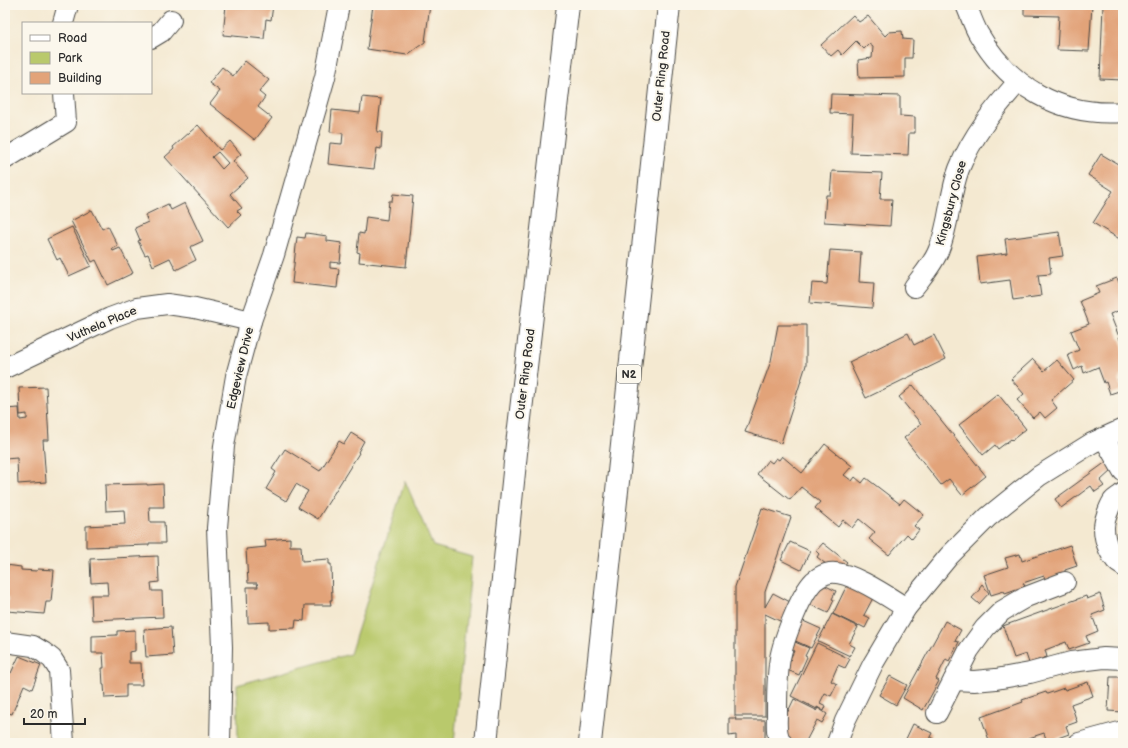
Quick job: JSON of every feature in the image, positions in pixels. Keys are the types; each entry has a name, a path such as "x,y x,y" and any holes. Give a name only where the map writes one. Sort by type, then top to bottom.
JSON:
{"highway":[{"name":"Outer Ring Road","path":"486,743 515,461 568,5"},
{"name":"Outer Ring Road","path":"590,743 669,5"}],"street":[{"path":"63,22 68,5"},
{"name":"Edgeview Drive","path":"217,742 222,648 217,528 224,446 236,376 251,321 274,255 325,77 339,5"},
{"path":"966,5 977,31 987,47 1000,65 1018,82 1049,100 1066,106 1098,112 1123,112"},
{"path":"152,37 161,32 171,20"},
{"name":"Kingsbury Close","path":"914,287 927,270 939,249 947,222 958,171 966,151 983,125 1018,82"},
{"path":"5,159 66,122 64,94"},
{"name":"Vuthela Place","path":"5,368 110,318 137,308 167,304 195,308 251,321"},
{"path":"837,743 845,721 873,664 906,608 949,556 988,517 1039,476 1092,443 1123,429"},
{"path":"1104,438 1123,471"},
{"path":"1123,493 1114,500 1109,509 1104,528 1106,544 1112,557 1123,566"},
{"path":"782,743 777,734 777,687 779,663 784,644 794,618 805,593 813,582 820,576 832,573 845,575 906,608"},
{"path":"937,713 969,650 985,628 1002,611 1026,598 1065,582"},
{"path":"5,642 33,646 52,659 59,670 64,743"},
{"path":"954,680 996,679 1030,673 1071,662 1104,658 1123,658"},
{"path":"1079,743 1123,731"}],"green space":[{"path":"405,481 433,546 472,557 454,743 238,743 237,685 350,654"}],"building":[{"path":"226,5 273,5 271,20 266,19 264,39 223,35"},
{"path":"373,5 430,5 425,42 407,55 367,49"},
{"path":"1024,5 1092,5 1089,51 1057,50 1059,16 1024,15"},
{"path":"1103,5 1123,5 1123,80 1100,79"},
{"path":"853,15 859,22 868,16 885,36 889,32 902,31 903,39 913,40 912,58 905,58 905,77 859,78 858,60 872,58 873,47 869,44 864,49 856,41 842,55 838,50 831,56 821,45"},
{"path":"245,61 269,80 259,92 265,97 258,107 272,118 255,140 210,104 220,91 209,83 222,67 233,76"},
{"path":"831,94 900,96 900,116 915,117 915,133 909,133 908,155 851,153 853,114 830,113"},
{"path":"362,97 381,99 377,132 382,132 381,149 377,148 374,169 328,164 330,143 342,144 343,133 330,132 332,110 360,113"},
{"path":"198,125 220,150 230,141 241,154 233,161 248,178 230,194 242,208 237,211 241,215 228,227 165,157 174,149 173,147","holes":["218,152 228,163 222,169 212,157"]},
{"path":"1101,154 1123,167 1123,241 1093,223 1113,191 1088,175"},
{"path":"832,171 882,173 880,199 892,199 890,226 824,222 826,195 830,195"},
{"path":"393,194 413,196 406,267 359,262 360,253 357,252 359,233 364,234 366,217 387,220 389,201 392,201"},
{"path":"185,203 203,241 190,247 196,260 176,270 170,258 153,266 148,254 145,255 138,241 140,240 135,228 148,222 145,215 168,204 171,210"},
{"path":"92,210 102,229 108,226 118,246 112,249 113,251 120,248 133,273 108,285 96,260 92,262 71,221"},
{"path":"72,227 91,266 69,276 60,258 57,260 47,239"},
{"path":"1059,232 1063,256 1049,258 1051,274 1038,275 1041,296 1013,300 1010,280 980,284 977,257 1007,253 1005,239"},
{"path":"306,233 327,236 327,241 342,243 340,263 330,262 330,268 339,269 337,288 292,283 297,237 305,238"},
{"path":"830,250 861,252 859,282 874,283 872,308 810,303 812,283 827,284"},
{"path":"1117,278 1123,291 1123,309 1110,314 1123,347 1123,375 1119,377 1120,379 1118,379 1122,390 1110,394 1106,382 1104,383 1098,367 1084,373 1082,366 1074,370 1068,355 1079,350 1071,331 1089,324 1080,301 1099,293 1096,286"},
{"path":"778,325 806,325 806,365 781,443 745,432 771,361"},
{"path":"908,333 914,345 934,335 946,359 866,398 849,362"},
{"path":"1033,359 1044,371 1057,360 1074,380 1051,400 1057,408 1045,418 1040,412 1033,418 1017,400 1024,394 1011,379"},
{"path":"913,385 986,476 962,495 949,479 941,485 904,438 921,424 899,397"},
{"path":"46,387 49,440 43,440 46,482 18,484 17,458 5,459 5,409 19,408 20,420 27,419 27,414 20,415 19,388"},
{"path":"998,394 1026,429 998,449 995,445 983,455 959,425"},
{"path":"351,433 364,441 358,452 359,453 318,519 298,507 308,491 296,484 286,501 266,489 276,472 272,469 285,449 320,471 339,441 344,444"},
{"path":"825,444 852,466 844,475 852,481 855,477 862,483 866,478 900,504 904,499 924,515 914,526 919,530 912,539 907,534 889,555 869,539 875,532 859,519 852,528 843,520 838,527 815,508 820,502 801,487 790,500 757,474 768,460 772,463 776,458 779,460 782,456 802,473"},
{"path":"1106,462 1112,470 1100,481 1104,486 1095,492 1091,486 1061,508 1055,499"},
{"path":"163,484 164,507 149,507 150,522 164,522 165,543 86,547 86,526 125,524 124,510 106,511 105,485"},
{"path":"762,508 791,517 765,592 765,607 773,593 792,603 782,622 765,614 765,716 735,716 735,587"},
{"path":"290,538 290,546 301,546 302,561 329,559 329,564 331,564 331,605 305,605 304,621 296,620 295,628 269,629 269,622 248,623 247,587 258,587 257,583 248,583 246,549 266,547 265,540"},
{"path":"790,542 810,551 801,570 781,560"},
{"path":"823,543 847,562 841,570 836,572 817,557 819,554 816,551"},
{"path":"1070,545 1077,566 1065,570 1065,573 1045,580 1044,576 1023,583 1025,586 1005,593 1004,591 991,595 984,575 1008,567 1005,558 1020,554 1022,561"},
{"path":"158,556 159,582 151,583 152,591 162,591 163,617 92,620 91,595 108,595 107,582 91,583 90,559"},
{"path":"6,565 21,567 21,570 54,570 51,602 46,602 44,614 7,611 8,598 5,598"},
{"path":"822,584 836,591 828,613 809,604"},
{"path":"982,584 989,593 979,604 972,598 980,589 979,588"},
{"path":"847,585 873,598 864,615 870,618 865,628 833,614"},
{"path":"1100,594 1105,610 1092,615 1098,631 1086,636 1089,643 1069,650 1066,642 1045,650 1047,657 1029,663 1026,654 1014,658 1003,626 1086,596 1087,599"},
{"path":"832,614 858,627 849,644 855,647 850,656 818,641"},
{"path":"801,620 821,629 811,648 791,639"},
{"path":"945,621 961,630 955,641 959,642 949,661 946,659 936,679 939,681 923,710 903,698"},
{"path":"171,627 173,655 146,657 144,629"},
{"path":"135,630 135,651 129,652 129,663 141,663 142,685 126,685 126,697 105,698 102,668 104,668 103,653 92,653 92,636 117,635 117,631"},
{"path":"795,642 809,648 805,656 807,657 799,675 785,669 794,651 792,650"},
{"path":"817,643 850,659 845,668 838,665 831,681 837,684 831,696 825,693 820,703 826,706 824,711 791,696"},
{"path":"19,656 41,665 32,689 24,685 12,714 5,712 5,671 11,673"},
{"path":"890,676 907,685 896,705 879,695"},
{"path":"1110,677 1123,677 1123,712 1108,711"},
{"path":"1088,682 1093,696 1071,704 1077,722 1066,726 1069,734 1047,742 1044,733 1023,740 1024,743 990,743 981,717 1046,692 1047,694 1064,688 1065,690"},
{"path":"794,699 816,711 818,708 827,714 822,723 817,720 805,743 788,743 783,737 787,729 781,726"},
{"path":"729,718 736,718 735,720 765,720 765,743 736,743 736,735 729,736"},
{"path":"913,724 932,733 930,737 939,742 904,743"}]}
